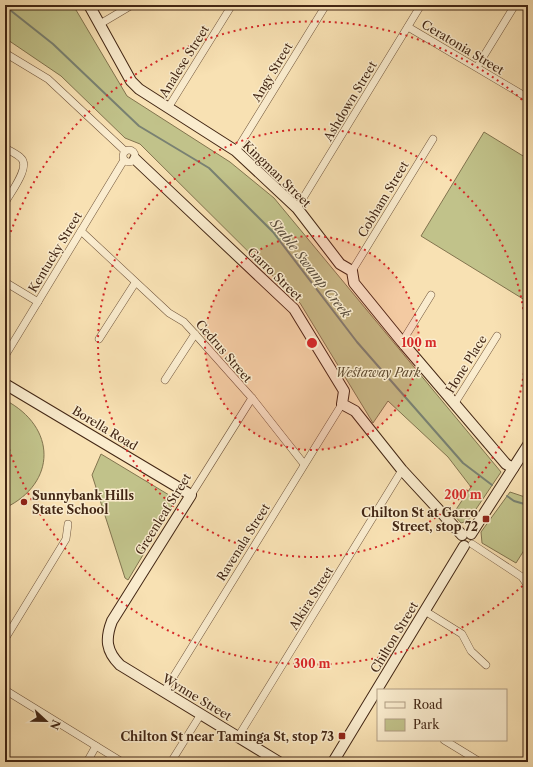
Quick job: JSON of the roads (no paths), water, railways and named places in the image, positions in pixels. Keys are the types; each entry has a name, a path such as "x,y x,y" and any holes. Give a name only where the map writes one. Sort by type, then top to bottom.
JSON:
{"street":[{"name":"Kingman Street","path":"88,5 131,81 139,89 236,151 297,208 340,264 352,271"},
{"path":"100,24 132,5"},
{"name":"Analese Street","path":"168,108 232,5"},
{"name":"Angy Street","path":"236,151 326,5"},
{"name":"Ashdown Street","path":"297,208 421,5"},
{"path":"477,67 515,5"},
{"name":"Ceratonia Street","path":"408,27 528,98"},
{"path":"5,53 48,79 125,151 133,151 135,159 129,163 124,160 122,155 125,151"},
{"name":"Cobham Street","path":"352,271 433,139"},
{"path":"5,148 22,158 25,163 24,171 5,203"},
{"name":"Garro Street","path":"135,159 294,309 344,391 342,404"},
{"name":"Kentucky Street","path":"5,356 124,160"},
{"name":"Cedrus Street","path":"81,231 169,314 184,322 252,398 304,464"},
{"path":"352,271 354,283 402,342 506,464 513,468"},
{"path":"5,282 38,302"},
{"path":"99,339 135,283"},
{"path":"402,342 431,296"},
{"path":"165,380 195,334"},
{"name":"Hone Place","path":"455,403 497,336"},
{"name":"Borella Road","path":"5,384 191,495"},
{"name":"Greenleaf Street","path":"108,646 108,633 112,621 252,398"},
{"path":"342,404 355,411 402,470 467,540 522,577 528,586"},
{"name":"Ravenala Street","path":"164,692 342,404"},
{"name":"Chilton Street","path":"381,689 467,540 528,445"},
{"name":"Alkira Street","path":"238,737 402,470"},
{"path":"5,639 66,539 68,524"},
{"path":"425,611 462,634 472,651 486,665"},
{"name":"Wynne Street","path":"108,646 111,656 120,665 279,762"},
{"path":"5,690 122,762"},
{"name":"Chilton Street","path":"333,762 375,699"},
{"path":"171,762 201,714"},
{"path":"446,741 480,762"},
{"path":"87,762 96,746"}],"waterway":[{"name":"Stable Swamp Creek","path":"5,6 53,44 139,126 209,168 273,232 357,342 463,463 492,485"},
{"name":"Stable Swamp Creek","path":"507,496 514,501 528,505"}],"place":[{"name":"Sunnybank Hills State School","path":"24,502"},
{"name":"Chilton St at Garro Street, stop 72","path":"486,519"},
{"name":"Chilton St near Taminga St, stop 73","path":"342,736"}],"park label":[{"name":"Westaway Park","path":"378,372"}]}
